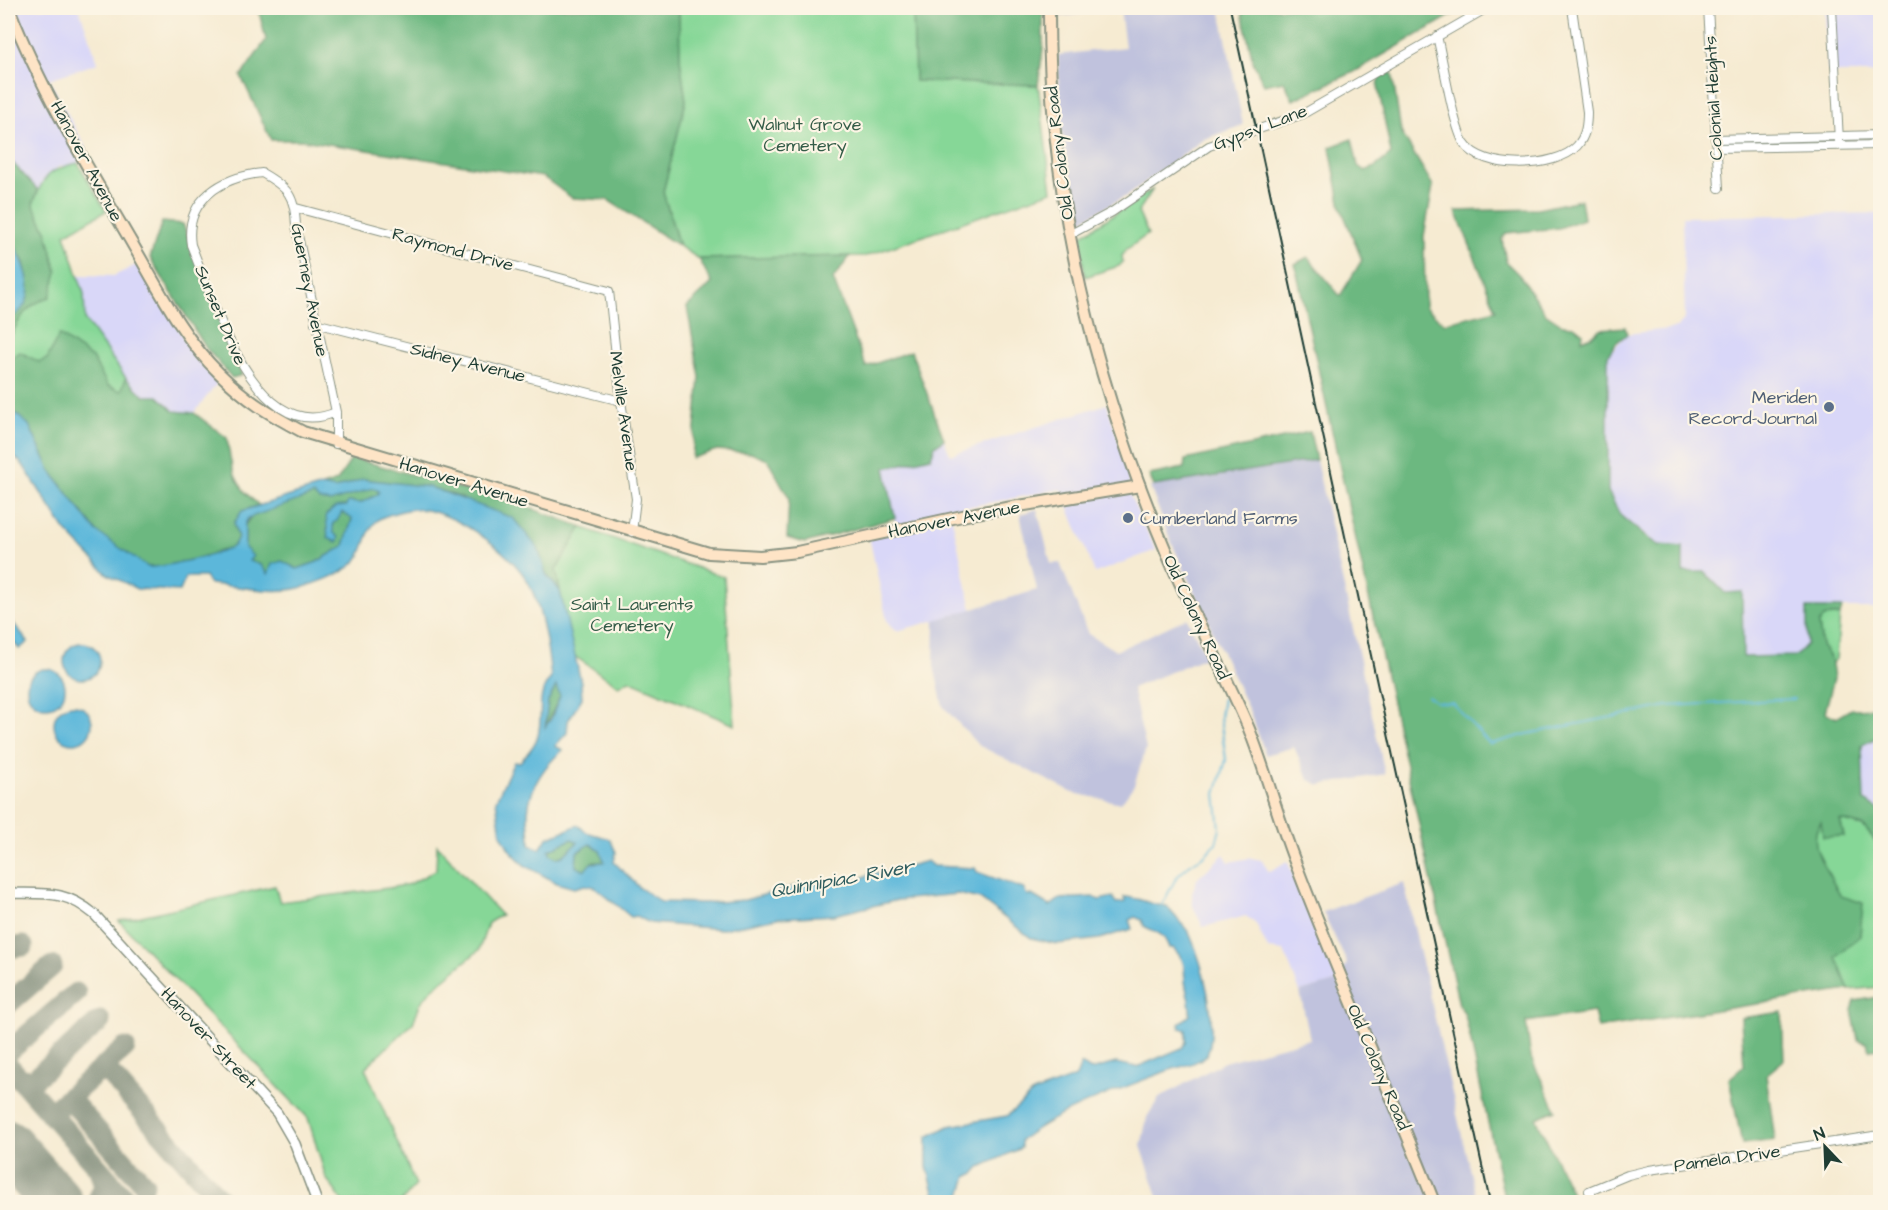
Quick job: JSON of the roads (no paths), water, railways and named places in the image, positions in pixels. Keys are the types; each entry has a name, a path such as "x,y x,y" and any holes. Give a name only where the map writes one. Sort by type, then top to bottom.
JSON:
{"main road":[{"name":"Hanover Avenue","path":"11,8 79,153 191,339 217,371 259,409 303,432 336,444 709,553 760,556 809,550 976,513 1140,486"},
{"name":"Old Colony Road","path":"1049,8 1052,108 1069,235 1090,327 1140,486 1181,586 1252,739 1297,867 1434,1203"}],"street":[{"name":"Gypsy Lane","path":"1069,235 1112,212 1197,153 1226,139 1272,127 1303,114 1487,8"},
{"path":"1437,36 1461,135 1474,154 1488,161 1504,163 1547,161 1563,156 1578,146 1587,128 1587,112 1572,8"},
{"name":"Colonial Heights","path":"1708,8 1719,188"},
{"path":"1832,8 1839,141"},
{"path":"1716,148 1839,141 1881,135"},
{"path":"1757,138 1758,147"},
{"path":"1715,139 1757,138 1881,145"},
{"name":"Guerney Avenue","path":"240,176 262,173 290,194 296,208 296,226 315,323 336,412 336,444"},
{"name":"Sunset Drive","path":"240,176 212,190 194,211 188,228 191,245 244,369 258,388 292,414 322,418 336,412"},
{"name":"Raymond Drive","path":"296,208 609,291"},
{"name":"Melville Avenue","path":"609,291 621,401 636,500 632,532"},
{"name":"Sidney Avenue","path":"315,323 621,401"},
{"name":"Hanover Street","path":"8,893 68,896 94,914 264,1097 295,1144 318,1203"},
{"name":"Pamela Drive","path":"1594,1203 1589,1191 1628,1175 1649,1170 1881,1135"}],"water":[{"path":"14,244 25,267 29,285 22,309 8,322 8,247"},
{"path":"8,407 29,425 50,470 97,532 148,567 192,560 228,549 238,538 234,523 242,511 322,486 335,489 363,479 430,487 513,518 538,548 546,574 560,591 581,682 582,698 568,721 567,733 555,746 563,750 544,770 532,794 528,816 530,845 540,849 547,838 578,825 586,832 610,839 616,852 614,862 640,888 661,902 705,903 745,900 804,884 858,880 872,873 884,873 927,861 933,866 975,868 977,872 1024,889 1027,895 1032,895 1050,906 1060,899 1093,897 1099,900 1113,897 1116,903 1125,902 1124,897 1167,906 1186,928 1200,962 1210,1011 1210,1042 1207,1055 1192,1064 1109,1093 1052,1120 1021,1140 1021,1148 980,1167 973,1175 967,1176 959,1202 937,1202 927,1167 927,1137 949,1126 1007,1116 1033,1093 1076,1077 1081,1064 1091,1070 1116,1063 1137,1067 1182,1048 1186,1042 1186,1030 1180,1028 1179,1024 1190,1015 1184,966 1178,953 1173,948 1169,948 1162,936 1144,926 1142,920 1135,917 1129,920 1132,929 1099,939 1057,944 1031,938 980,899 958,894 898,900 834,915 778,918 722,929 650,923 636,916 631,917 595,887 585,885 574,888 557,883 524,865 509,849 501,834 496,800 514,762 520,762 536,741 541,699 551,678 544,630 529,584 510,559 479,534 445,516 428,510 414,509 377,520 354,564 336,575 310,585 286,590 260,590 210,584 205,577 186,577 180,591 137,589 107,574 65,530 23,465 8,450","holes":["373,488 379,491 377,495 360,503 348,502 346,506 336,507 326,515 328,538 337,542 339,538 333,532 333,523 337,521 342,512 352,519 344,546 317,562 297,569 282,561 272,564 268,574 261,565 249,561 253,556 245,548 245,524 248,518 313,495 319,500 330,502","556,686 560,696 551,719 545,727 548,701","572,839 578,842 563,856 556,858 550,854 549,850","590,844 600,850 604,862 591,863 585,870 576,867 577,852"]},
{"path":"8,616 28,642 19,649 8,635"},
{"path":"82,643 95,648 100,661 95,674 82,679 69,674 64,661 69,648"},
{"path":"46,669 59,675 65,688 59,701 46,707 33,701 27,688 33,675"},
{"path":"73,705 86,711 92,724 86,737 73,743 60,737 54,724 60,711"}],"waterway":[{"path":"1428,696 1436,702 1452,703 1490,744 1527,734 1667,706 1794,699"},
{"path":"1161,907 1176,878 1216,843 1220,829 1216,794 1226,760 1220,717 1223,698"}],"railway":[{"path":"1230,8 1490,1202"}],"place":[{"name":"Meriden Record-Journal","path":"1829,407"},
{"name":"Cumberland Farms","path":"1128,518"}],"park label":[{"name":"Walnut Grove Cemetery","path":"805,134"},
{"name":"Saint Laurents Cemetery","path":"632,614"}],"water label":[{"name":"Quinnipiac River","path":"842,878"}]}
